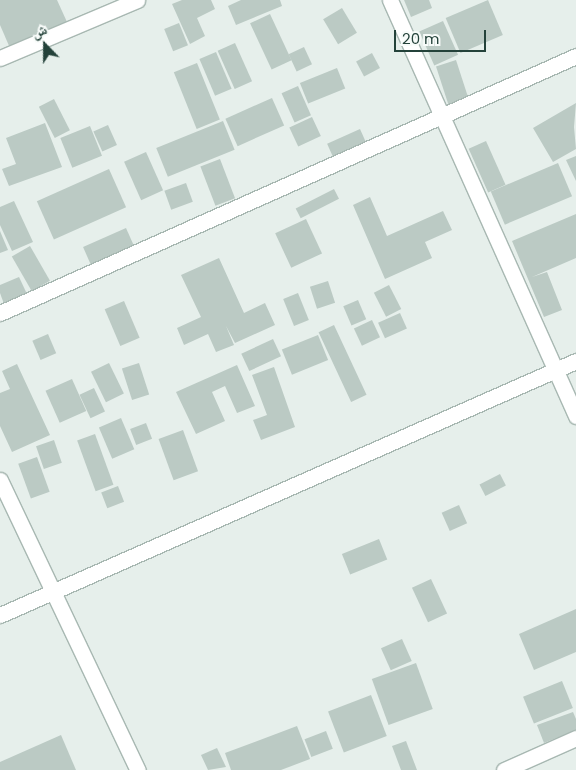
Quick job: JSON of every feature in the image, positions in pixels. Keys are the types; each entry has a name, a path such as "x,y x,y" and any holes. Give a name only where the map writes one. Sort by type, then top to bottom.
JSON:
{"street":[{"path":"390,0 444,117 576,416"},
{"path":"0,58 134,1"},
{"path":"0,313 444,117 576,56"},
{"path":"0,615 54,593 576,362"},
{"path":"0,480 138,770"},
{"path":"504,770 576,738"}],"building":[{"path":"0,0 57,0 67,22 10,48 0,25"},
{"path":"182,0 211,0 215,9 197,18 205,36 190,44 172,4"},
{"path":"241,0 280,0 282,6 236,25 228,6"},
{"path":"404,0 429,0 432,8 411,17"},
{"path":"488,0 503,35 461,53 446,18"},
{"path":"342,8 357,33 338,44 323,19"},
{"path":"270,14 292,60 272,70 250,23"},
{"path":"443,21 458,55 434,65 419,32"},
{"path":"179,23 188,45 173,51 164,29"},
{"path":"235,43 252,81 235,89 218,51"},
{"path":"304,47 312,64 297,71 289,54"},
{"path":"216,52 232,89 215,96 199,59"},
{"path":"372,53 380,68 364,76 356,61"},
{"path":"456,60 469,99 449,105 436,66"},
{"path":"197,63 220,120 197,129 174,72"},
{"path":"337,68 345,88 308,103 300,83"},
{"path":"298,86 311,115 295,123 282,93"},
{"path":"272,98 284,125 238,146 225,119"},
{"path":"54,99 70,130 55,138 39,107"},
{"path":"576,103 574,127 576,149 553,162 533,128"},
{"path":"312,117 321,136 298,147 289,128"},
{"path":"223,121 235,150 168,177 156,148"},
{"path":"45,123 62,167 9,186 2,169 16,164 6,138"},
{"path":"108,125 117,145 102,152 93,132"},
{"path":"90,126 102,156 72,168 60,138"},
{"path":"360,129 367,145 334,159 327,144"},
{"path":"486,141 506,185 488,193 469,149"},
{"path":"146,152 163,190 141,200 124,162"},
{"path":"576,156 576,181 566,160"},
{"path":"220,159 235,198 215,206 200,167"},
{"path":"558,163 572,196 505,225 491,192"},
{"path":"109,169 126,207 54,240 37,201"},
{"path":"186,183 193,202 171,210 164,191"},
{"path":"334,189 339,199 301,218 296,209"},
{"path":"370,197 387,236 443,211 452,230 425,242 432,258 385,279 353,205"},
{"path":"14,201 33,242 12,251 0,225 0,207"},
{"path":"576,214 576,258 532,277 547,272 562,310 544,317 512,241"},
{"path":"306,219 322,253 291,268 275,233"},
{"path":"126,228 134,246 91,265 83,247"},
{"path":"0,231 8,250 0,253"},
{"path":"30,246 50,281 32,291 12,256"},
{"path":"219,258 244,313 265,303 275,325 235,343 226,326 234,345 216,352 208,334 184,345 177,328 201,317 181,275"},
{"path":"19,277 27,294 4,304 0,293 0,285"},
{"path":"328,281 335,303 317,309 310,287"},
{"path":"389,285 401,309 386,317 374,293"},
{"path":"298,293 309,320 294,326 283,299"},
{"path":"358,300 366,319 351,326 343,306"},
{"path":"124,301 140,338 120,346 105,309"},
{"path":"400,313 407,329 385,338 378,323"},
{"path":"372,320 380,337 362,346 354,328"},
{"path":"334,325 367,395 351,402 319,332"},
{"path":"48,334 56,353 41,360 32,341"},
{"path":"318,335 328,360 292,375 282,350"},
{"path":"273,339 281,356 249,371 241,354"},
{"path":"109,363 124,394 106,402 91,372"},
{"path":"139,363 149,394 132,400 122,369"},
{"path":"17,364 50,435 12,452 0,426 0,393 10,389 2,371"},
{"path":"237,365 255,406 237,413 225,386 212,392 225,421 196,434 176,392"},
{"path":"274,367 295,427 261,440 253,420 267,415 252,375"},
{"path":"72,379 86,411 60,423 46,391"},
{"path":"94,388 105,412 90,418 79,395"},
{"path":"121,418 134,449 112,459 99,427"},
{"path":"146,423 152,439 136,445 130,429"},
{"path":"183,430 198,471 174,480 159,439"},
{"path":"95,434 113,485 96,491 77,440"},
{"path":"54,440 62,463 44,469 36,446"},
{"path":"37,457 50,492 31,499 18,464"},
{"path":"500,474 506,486 485,496 480,484"},
{"path":"118,486 124,502 107,508 101,492"},
{"path":"459,505 467,523 450,531 442,513"},
{"path":"379,539 387,559 350,574 342,554"},
{"path":"431,579 447,613 428,622 412,588"},
{"path":"576,609 576,652 534,670 519,634"},
{"path":"402,639 412,661 391,670 381,648"},
{"path":"416,663 433,709 389,725 372,679"},
{"path":"562,681 573,708 534,724 523,697"},
{"path":"371,695 387,736 344,753 328,711"},
{"path":"573,712 576,719 576,730 544,743 537,725"},
{"path":"297,726 310,759 281,770 231,770 225,753"},
{"path":"326,731 333,749 311,757 305,739"},
{"path":"61,735 76,770 0,770 0,762"},
{"path":"406,741 417,770 401,770 392,746"},
{"path":"217,748 226,767 208,770 201,755"}]}
